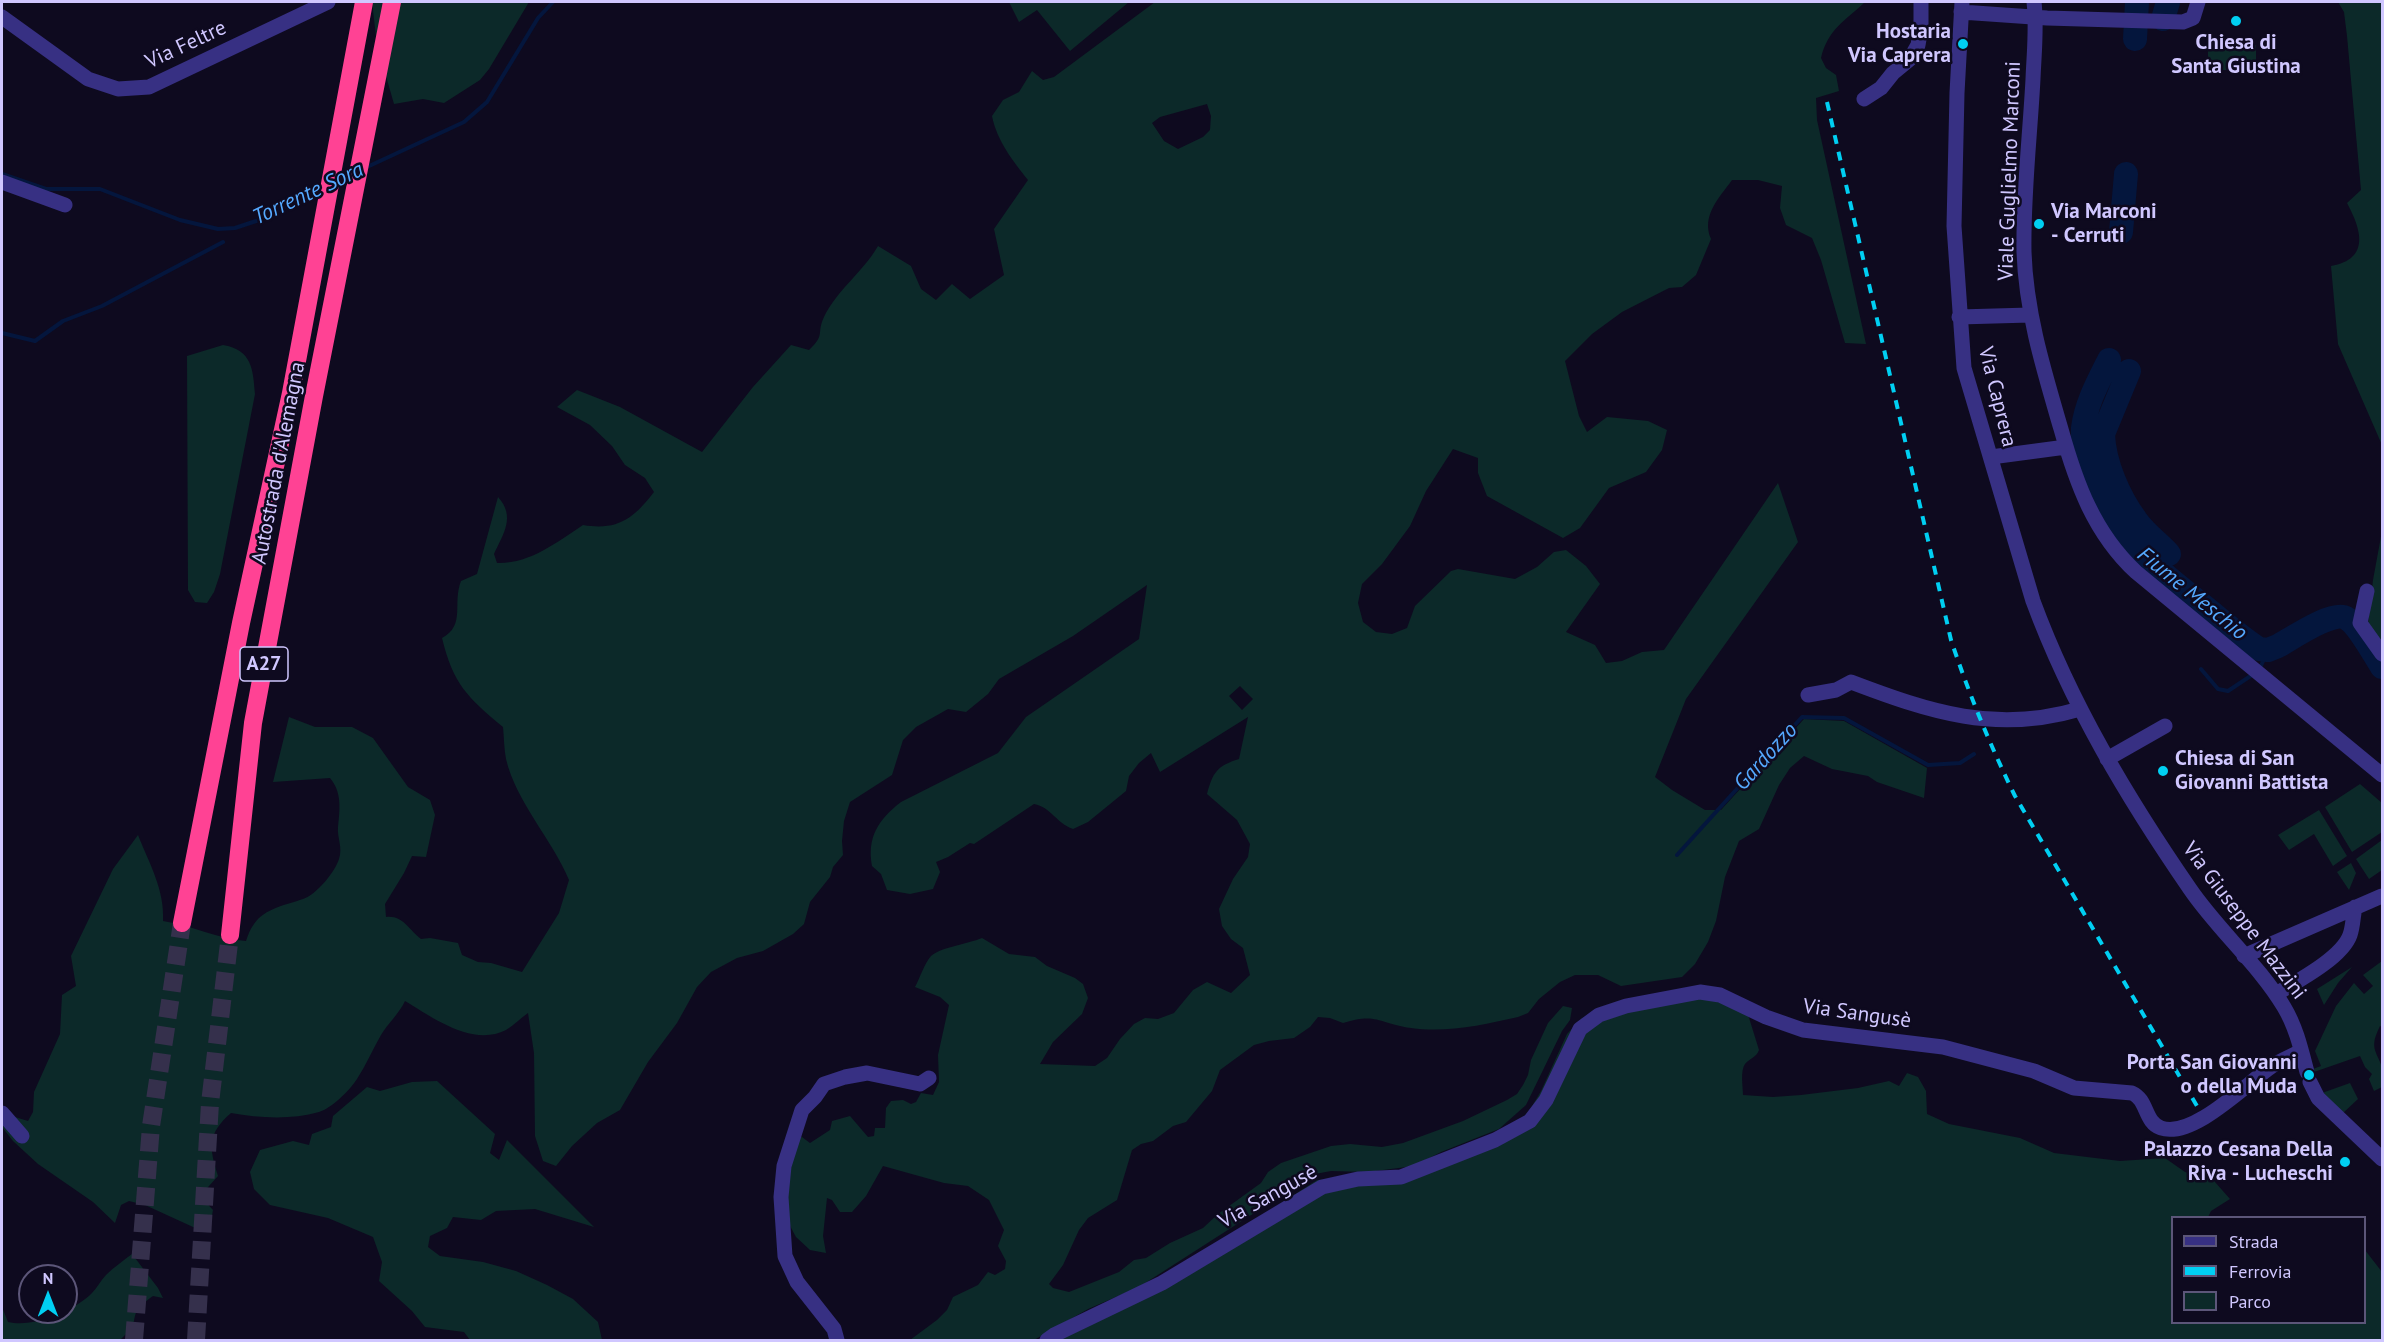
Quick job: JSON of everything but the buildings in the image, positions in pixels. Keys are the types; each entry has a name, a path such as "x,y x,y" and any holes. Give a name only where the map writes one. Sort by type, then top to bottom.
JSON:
{"highway":[{"name":"Autostrada d'Alemagna","path":"182,923 241,623 291,393 364,2"},
{"name":"Autostrada d'Alemagna","path":"230,935 240,829 254,723 314,396 392,2"}],"street":[{"name":"Via Feltre","path":"2,17 88,79 118,89 148,87 328,2"},
{"path":"1864,99 1881,88 1893,72 1910,59 1918,45 1921,28 1921,2"},
{"name":"Viale Guglielmo Marconi","path":"2034,2 2036,18 2024,250 2030,315 2040,359 2066,447 2088,507 2115,551 2147,583 2382,775"},
{"path":"1961,7 2036,18 2183,21 2193,18 2198,2"},
{"name":"Via Caprera","path":"1961,7 1954,226 1964,368 2033,601 2081,712 2107,759"},
{"path":"2,182 65,205"},
{"path":"1959,317 2030,315"},
{"path":"1991,457 2066,447"},
{"path":"2367,591 2360,623 2382,654"},
{"path":"1808,695 1836,690 1851,682 1954,716 1982,720 2054,716 2081,712"},
{"path":"2107,759 2166,726"},
{"name":"Via Giuseppe Mazzini","path":"2107,759 2191,891 2276,994 2290,1019 2318,1098 2382,1159"},
{"path":"2244,956 2382,896"},
{"path":"2276,994 2334,955 2343,946 2350,935 2355,907"},
{"name":"Via Sangusè","path":"1047,1341 1054,1335 1162,1283 1322,1187 1358,1179 1401,1177 1495,1140 1530,1121 1546,1100 1580,1029 1599,1015 1626,1006 1700,992 1720,995 1766,1017 1803,1030 1943,1047 2034,1071 2074,1088 2132,1093 2140,1098 2153,1123 2167,1129 2187,1125 2209,1115 2274,1065 2301,1051"},
{"path":"837,1341 834,1329 797,1282 785,1256 781,1197 784,1166 802,1110 824,1084 845,1077 867,1073 920,1084 929,1078"},
{"path":"2,1113 22,1136"}],"green space":[{"path":"372,2 529,2 480,80 444,103 423,99 394,104 377,45"},
{"path":"1009,2 1129,2 1070,51 1037,10 1019,22"},
{"path":"1155,2 1865,2 1833,33 1821,58 1826,68 1836,75 1839,91 1816,98 1817,120 1866,344 1845,343 1821,260 1812,238 1786,225 1780,208 1782,186 1758,180 1732,180 1710,215 1708,231 1711,239 1696,275 1682,287 1669,288 1622,312 1592,334 1565,361 1579,416 1587,432 1607,417 1648,421 1667,430 1662,450 1646,472 1609,488 1580,528 1563,538 1487,496 1478,473 1478,458 1453,449 1426,491 1410,526 1382,564 1362,584 1358,603 1363,622 1376,632 1392,634 1407,628 1415,606 1451,571 1458,569 1515,579 1537,567 1554,552 1566,550 1586,566 1600,584 1566,632 1595,645 1606,663 1622,661 1642,652 1664,650 1778,483 1798,542 1686,699 1655,777 1705,810 1721,810 1804,719 1844,721 1927,768 1924,798 1877,782 1868,776 1832,769 1804,756 1790,768 1779,785 1759,829 1739,841 1725,877 1716,921 1708,942 1695,964 1682,977 1621,986 1598,975 1575,975 1560,982 1539,999 1528,1013 1505,1020 1438,1030 1411,1028 1371,1019 1343,1023 1330,1018 1318,1017 1310,1027 1294,1038 1254,1045 1220,1070 1212,1091 1186,1122 1173,1126 1153,1141 1141,1144 1132,1150 1117,1200 1088,1218 1079,1230 1063,1265 1049,1284 1053,1288 1069,1292 1119,1272 1134,1260 1146,1258 1170,1243 1203,1228 1218,1214 1261,1183 1268,1172 1281,1163 1331,1146 1350,1144 1382,1147 1403,1143 1463,1121 1507,1100 1517,1094 1523,1085 1531,1060 1548,1023 1563,1006 1572,1008 1570,1020 1562,1031 1526,1105 1499,1129 1441,1152 1414,1166 1368,1172 1331,1171 1315,1174 1139,1287 1088,1309 1034,1340 910,1340 947,1310 953,1297 978,1285 988,1272 995,1275 1005,1269 1006,1261 998,1246 1004,1230 989,1200 968,1186 944,1183 883,1166 866,1196 852,1212 840,1212 832,1200 827,1198 823,1236 826,1253 810,1250 796,1237 783,1213 785,1183 798,1134 810,1143 830,1130 832,1121 850,1116 868,1137 874,1136 875,1128 885,1128 886,1108 891,1101 903,1100 911,1104 916,1102 921,1093 933,1095 939,1082 938,1055 949,1005 940,997 915,987 931,956 941,950 982,938 1009,954 1035,957 1047,966 1083,984 1088,998 1082,1014 1053,1042 1040,1064 1095,1066 1107,1058 1134,1024 1145,1018 1158,1019 1174,1013 1193,990 1207,982 1231,993 1250,975 1243,948 1231,939 1222,926 1219,909 1233,879 1248,857 1250,844 1237,820 1207,794 1211,780 1217,771 1226,764 1239,759 1248,717 1160,772 1151,753 1129,776 1126,791 1088,822 1073,829 1062,823 1045,808 1034,804 974,844 970,843 936,862 940,872 933,889 910,894 887,890 881,874 872,866 871,846 876,830 886,816 901,802 998,753 1026,717 1139,639 1147,585 1073,636 999,679 988,694 966,712 948,709 916,727 903,740 892,775 850,802 844,821 843,855 833,867 830,877 810,902 804,924 793,934 763,951 737,958 711,972 697,987 677,1023 648,1062 620,1110 597,1123 572,1146 556,1166 543,1161 535,1136 534,1053 528,1013 506,1030 480,1035 454,1028 405,1001 381,1035 357,1079 345,1094 329,1107 308,1115 286,1117 231,1113 223,1121 212,1142 218,1176 200,1196 213,1210 211,1221 204,1232 145,1205 129,1201 121,1205 115,1223 93,1202 38,1164 13,1141 2,1127 2,1113 28,1121 33,1112 34,1092 60,1034 62,995 76,986 71,956 113,869 138,835 159,888 163,921 235,940 246,941 253,926 264,914 308,897 334,870 340,850 339,801 334,783 330,778 273,782 289,717 315,727 352,727 373,738 408,787 430,800 435,815 426,857 412,856 385,904 386,917 397,918 421,939 430,938 458,943 462,955 478,962 491,963 522,972 559,913 569,880 511,775 505,755 503,727 463,689 451,667 442,638 454,627 461,581 477,574 498,497 503,504 507,519 494,554 497,563 532,556 583,525 616,524 632,515 654,492 645,478 625,465 612,446 590,425 557,407 577,390 620,407 702,452 753,387 791,345 809,350 814,345 829,307 878,246 911,266 921,289 936,300 952,284 970,299 1004,275 994,229 1028,180 1002,142 992,116 1003,100 1019,92 1032,71 1043,80 1054,77","holes":["1207,104 1211,116 1210,130 1203,137 1178,149 1164,141 1152,123 1160,117","1240,686 1253,699 1242,710 1229,696"]},
{"path":"2338,2 2382,2 2382,445 2338,344 2331,266 2344,262 2357,250 2359,233 2347,203 2361,190 2347,36 2344,12"},
{"path":"2208,45 2256,45 2256,70 2208,70"},
{"path":"223,345 240,351 249,362 255,394 220,574 214,592 207,603 195,602 188,590 187,356"},
{"path":"2382,531 2382,643 2368,624"},
{"path":"2360,784 2382,803 2382,832 2352,852 2325,807"},
{"path":"2319,810 2347,856 2333,866 2314,834 2289,850 2278,835"},
{"path":"2382,840 2382,870 2369,879 2356,859"},
{"path":"2351,863 2356,873 2349,890 2337,872"},
{"path":"2382,961 2382,1027 2380,1026 2374,1044 2383,1069 2383,1077 2382,1087 2374,1091 2369,1079 2372,1074 2365,1067 2360,1056 2314,1072 2313,1069 2321,1066 2315,1051 2336,1006 2354,983 2364,994 2373,986 2363,975"},
{"path":"2352,967 2338,983 2324,1005 2317,989"},
{"path":"1695,989 1746,1008 1759,1050 1743,1067 1743,1095 1773,1097 1801,1095 1858,1088 1889,1081 1899,1086 1907,1073 1918,1077 1926,1091 1927,1114 1949,1124 2020,1138 2054,1153 2120,1161 2165,1158 2185,1172 2195,1175 2207,1173 2230,1199 2211,1211 2208,1216 2171,1216 2171,1324 2366,1324 2366,1251 2382,1272 2382,1340 1047,1340 1142,1293 1317,1180 1416,1172 1522,1119 1541,1091 1567,1034 1582,1018"},
{"path":"437,1081 495,1134 490,1153 499,1160 507,1140 594,1227 535,1209 496,1211 481,1220 453,1217 447,1228 430,1236 428,1247 440,1256 483,1262 516,1271 547,1285 573,1299 598,1322 602,1340 470,1340 464,1332 425,1327 412,1311 379,1281 382,1262 373,1237 328,1218 270,1205 254,1189 250,1172 260,1150 293,1141 309,1145 312,1134 331,1127 333,1116 367,1087 380,1091 412,1082"},
{"path":"2350,1083 2358,1099 2342,1114 2322,1093"},
{"path":"132,1254 163,1298 153,1296 140,1306 136,1312 133,1327 120,1340 2,1340 2,1307 8,1322 78,1324 78,1304 94,1291 115,1267"}],"waterway":[{"name":"Torrente Sora","path":"367,167 464,122 487,102 538,18 553,2"},
{"name":"Fiume Meschio","path":"2135,39 2137,2"},
{"path":"2163,19 2168,2"},
{"name":"Torrente Sora","path":"2,174 46,189 100,189 180,220 218,229 235,228 259,220 322,189"},
{"name":"Torrente Sora","path":"337,182 352,174"},
{"name":"Fiume Meschio","path":"2121,232 2126,174"},
{"path":"2,333 35,341 63,321 102,306 223,242"},
{"name":"Fiume Meschio","path":"2109,360 2087,410 2083,428 2083,443 2097,491 2120,529 2134,545 2149,561 2236,633 2259,649 2268,650 2322,621 2340,617 2346,618 2356,626 2382,667"},
{"path":"2129,371 2103,434 2106,456 2118,490 2130,511 2169,554"},
{"name":"Gardozzo","path":"2260,668 2268,650"},
{"name":"Gardozzo","path":"2201,669 2218,689 2228,691 2255,673"},
{"name":"Gardozzo","path":"1677,855 1802,717 1844,718 1928,765 1960,763 1974,754"}],"tunnel":[{"path":"134,1340 151,1126 182,923"},
{"path":"196,1340 210,1103 230,935"}],"railway":[{"path":"1827,102 1951,640 1965,680 2015,796 2197,1106"}],"place":[{"name":"Chiesa di Santa Giustina","path":"2236,21"},
{"name":"Hostaria Via Caprera","path":"1963,44"},
{"name":"Via Marconi - Cerruti","path":"2039,224"},
{"name":"Chiesa di San Giovanni Battista","path":"2163,771"},
{"name":"Porta San Giovanni o della Muda","path":"2309,1075"},
{"name":"Palazzo Cesana Della Riva - Lucheschi","path":"2345,1162"}]}
